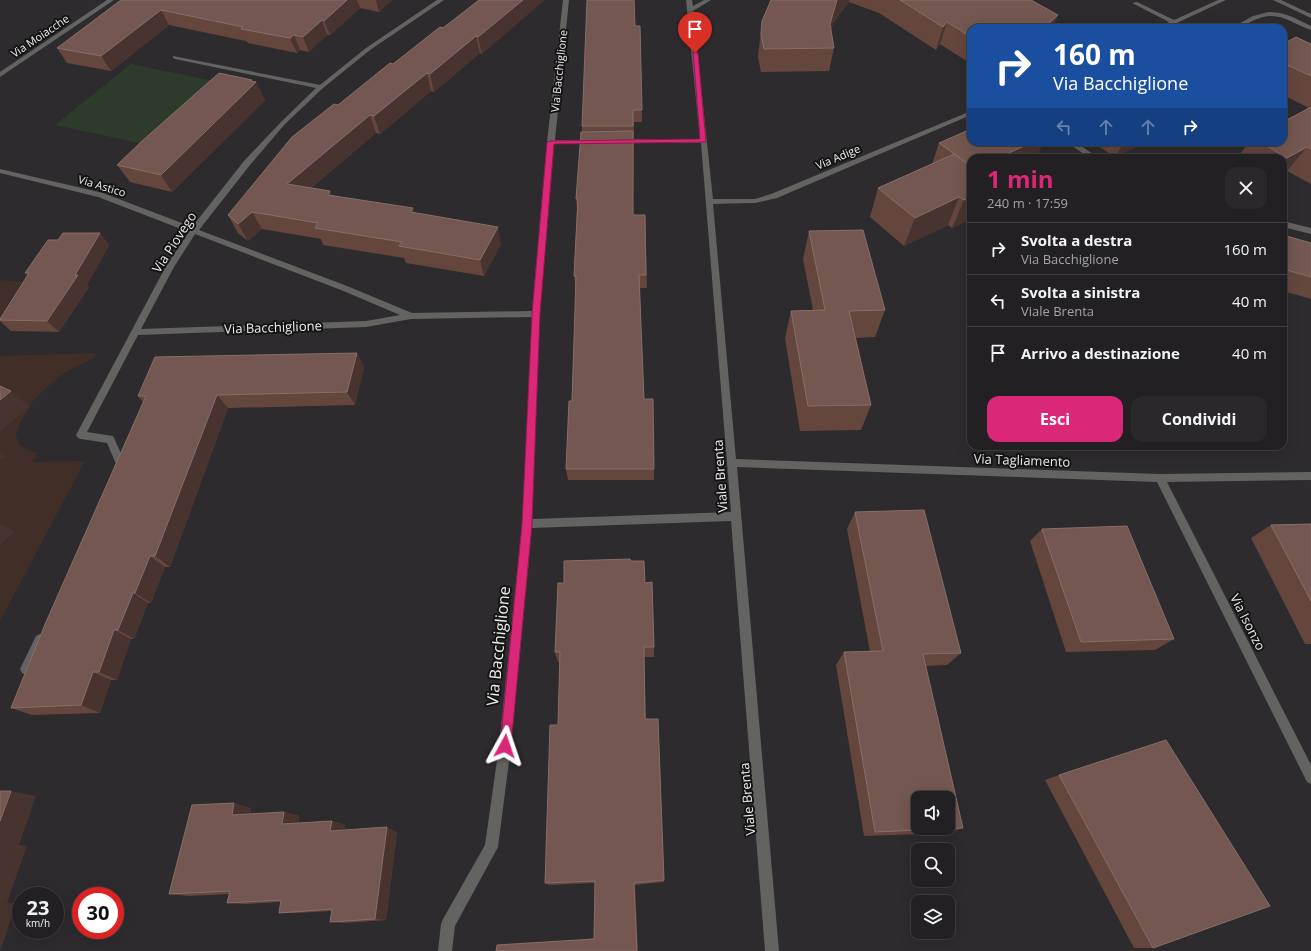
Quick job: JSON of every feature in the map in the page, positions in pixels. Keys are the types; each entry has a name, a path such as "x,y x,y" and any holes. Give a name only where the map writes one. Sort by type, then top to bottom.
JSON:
{"street":[{"name":"Via Moiacche","path":"0,75 110,0"},
{"name":"Via Piovego","path":"115,479 121,464 110,440 81,435 170,266 194,230 247,163 283,123 321,87 368,48 441,0"},
{"name":"Via Bacchiglione","path":"445,951 448,924 491,847 505,746 527,524 536,314 551,142 566,0"},
{"path":"690,5 708,0"},
{"path":"1170,24 1222,0"},
{"path":"1276,0 1311,16"},
{"path":"1135,3 1174,22"},
{"name":"Viale Brenta","path":"690,5 704,141 732,463 735,516 772,951"},
{"path":"1243,24 1262,15 1281,14 1311,28"},
{"path":"176,57 321,87"},
{"name":"Via Adige","path":"709,202 755,201 774,196 967,115"},
{"path":"613,142 704,141"},
{"path":"551,142 597,142"},
{"path":"1076,146 1089,154"},
{"name":"Via Astico","path":"0,171 100,195 194,230"},
{"path":"1287,225 1311,232"},
{"name":"Via Bacchiglione","path":"194,230 344,288 411,316"},
{"name":"Via Bacchiglione","path":"135,332 366,324 411,316 536,314"},
{"name":"Via Tagliamento","path":"732,463 1160,478 1311,476"},
{"name":"Via Isonzo","path":"1160,478 1311,778"},
{"path":"527,524 735,516"},
{"path":"26,669 42,634"}],"shaded area":[{"path":"0,280 22,282 0,317"},
{"path":"97,353 93,359 67,371 45,389 33,401 16,433 18,444 30,451 37,452 33,462 85,461 0,621 0,356"}],"green space":[{"path":"131,64 224,83 153,146 55,125"}],"building":[{"path":"121,0 347,0 324,21 322,20 303,37 294,35 290,38 241,29 243,27 161,10 101,56 57,48"},
{"path":"479,0 523,0 430,74 427,73 374,116 370,115 287,184 330,191 328,195 413,208 411,212 498,227 480,260 399,246 402,242 315,228 318,223 252,212 238,224 228,215 292,137 334,104 338,105 390,63 393,64 440,27 443,28"},
{"path":"587,0 634,0 635,26 640,26 642,110 633,110 633,126 582,126"},
{"path":"771,0 837,0 830,24 834,48 764,49 761,34 762,21"},
{"path":"900,0 1031,0 1058,15 1048,24 967,24 967,34 947,22 943,27"},
{"path":"1296,37 1311,44 1311,76 1287,65 1287,42"},
{"path":"219,73 256,82 161,175 117,165 142,141"},
{"path":"1311,107 1311,149 1307,147 1287,158 1287,154 1280,154 1267,146 1287,146 1287,120"},
{"path":"633,131 633,215 645,215 646,275 639,275 644,399 653,399 654,469 566,469 569,401 572,401 576,276 574,276 578,199 576,199 581,132"},
{"path":"967,131 967,146 1024,146 1007,154 967,154 967,163 939,143"},
{"path":"954,154 967,163 967,199 964,200 959,197 915,218 878,188"},
{"path":"863,230 885,310 849,311 871,405 808,406 791,311 825,310 809,231"},
{"path":"63,233 100,233 75,275 78,275 47,321 0,320 29,273 25,273 48,240 58,240"},
{"path":"1287,236 1311,243 1311,277 1287,270"},
{"path":"357,353 347,392 217,395 155,556 150,556 118,630 114,630 99,672 93,672 81,705 11,708 46,622 146,396 138,396 155,357"},
{"path":"0,386 11,391 0,400"},
{"path":"924,510 961,653 923,654 954,791 911,791 911,830 875,832 844,652 883,651 855,512"},
{"path":"1311,524 1311,601 1271,525"},
{"path":"1127,526 1174,639 1081,642 1042,529"},
{"path":"630,559 631,561 644,561 645,583 652,582 654,647 644,647 645,719 658,719 664,880 634,883 637,951 496,951 497,945 594,939 595,881 545,883 550,725 558,725 560,652 555,652 558,583 564,583 564,561"},
{"path":"1166,740 1270,906 1153,948 1059,775"},
{"path":"0,791 11,791 0,821"},
{"path":"955,793 963,828 955,828"},
{"path":"234,803 232,815 284,812 282,824 332,821 330,831 387,827 375,919 330,922 332,909 279,913 281,900 227,903 230,891 169,894 192,805"}],"route":[{"path":"505,746 527,524 536,314 551,142 704,141 695,53"}]}
